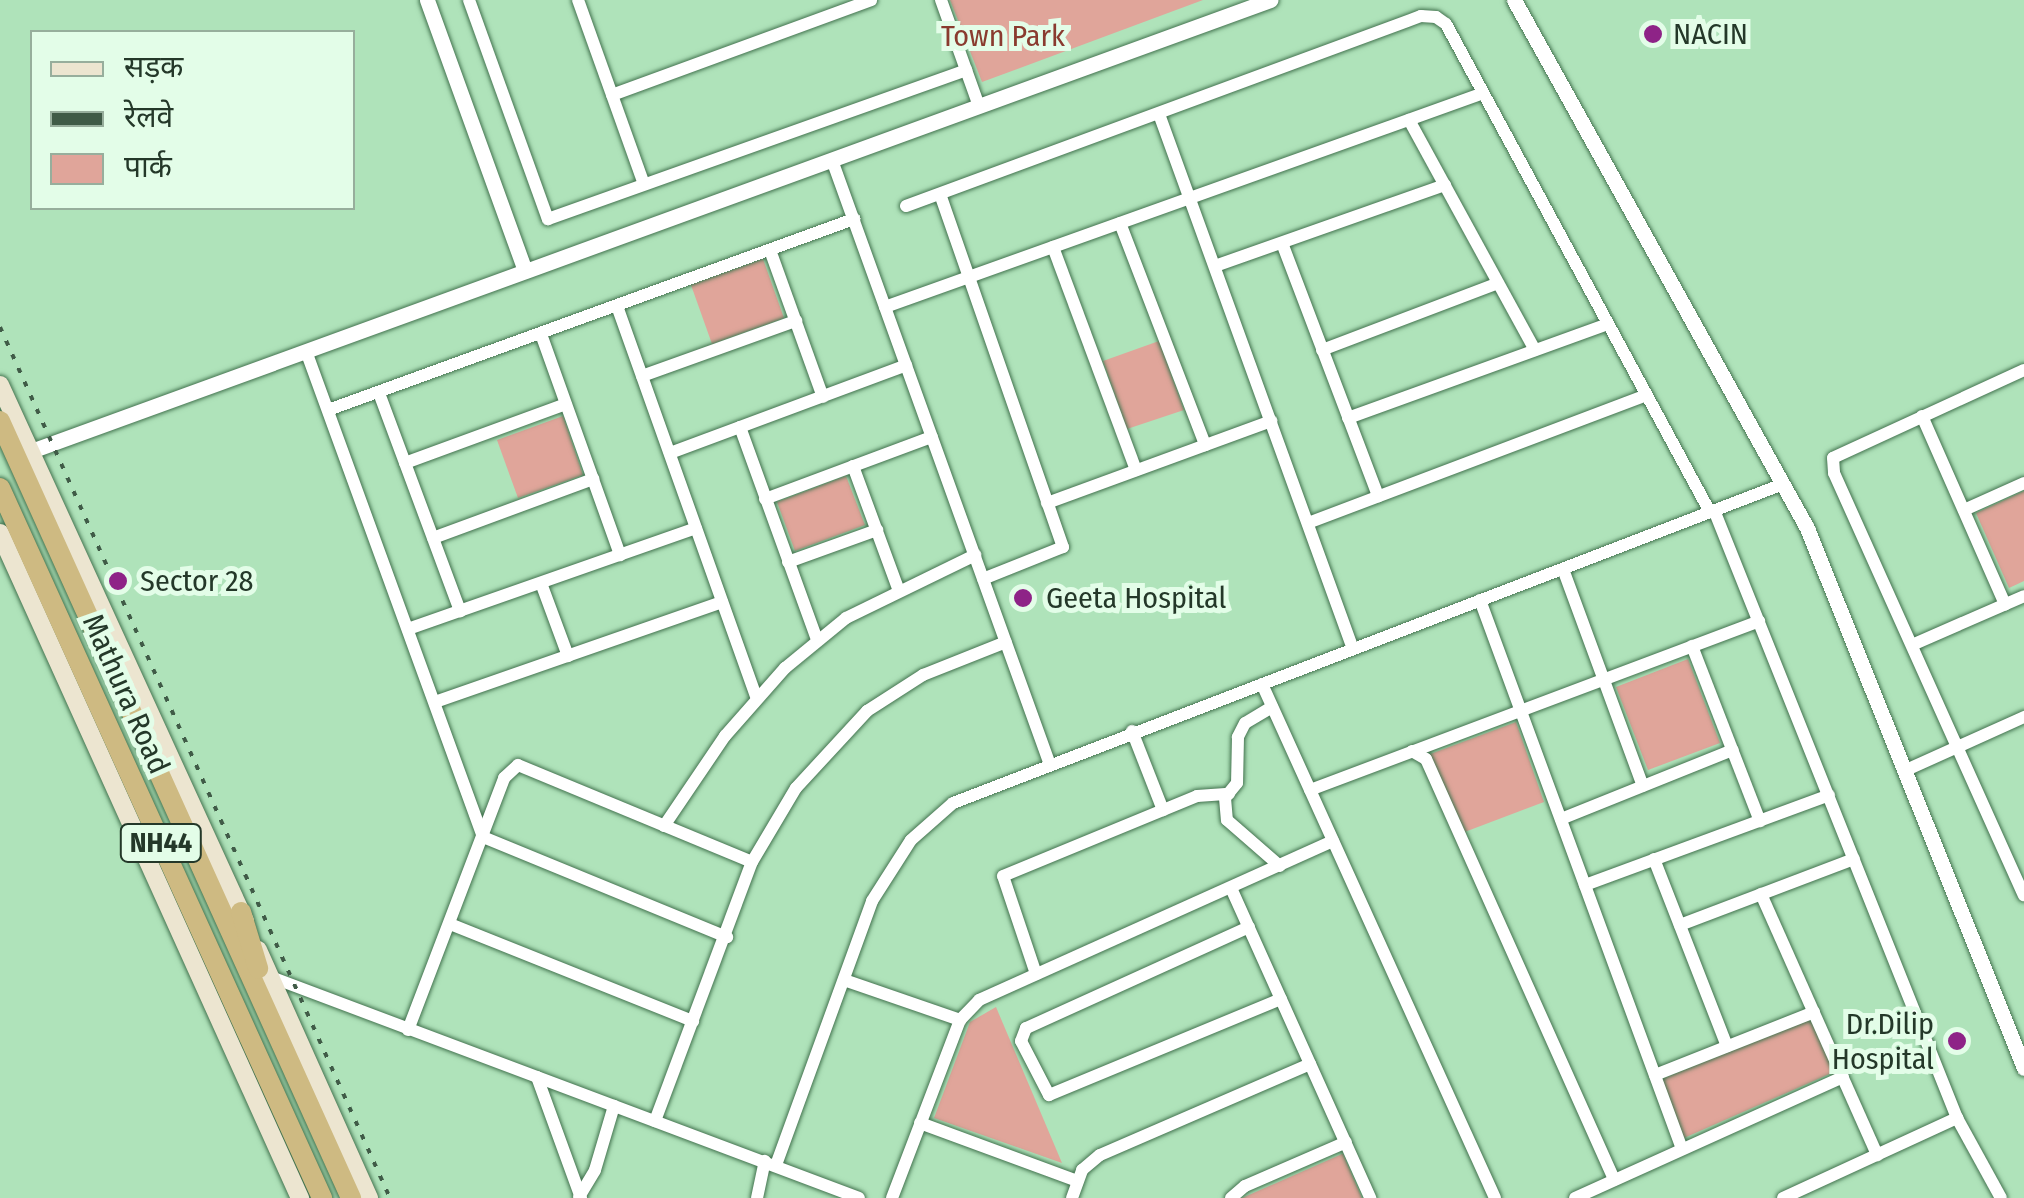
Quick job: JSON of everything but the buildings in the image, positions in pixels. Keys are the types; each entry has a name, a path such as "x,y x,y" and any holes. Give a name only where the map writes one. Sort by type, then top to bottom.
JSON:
{"highway":[{"name":"NH44","path":"0,421 350,1198"},
{"name":"Mathura Road","path":"0,488 322,1198"},
{"path":"241,912 276,1034"}],"main road":[{"path":"0,385 369,1198"},
{"path":"0,533 300,1198"}],"street":[{"path":"427,0 525,271"},
{"path":"469,0 548,219 966,70"},
{"path":"578,0 644,184"},
{"path":"612,95 835,6 871,0"},
{"path":"941,0 979,106"},
{"path":"31,451 1270,0"},
{"path":"1514,0 1807,528 2024,1068"},
{"path":"906,206 1421,16 1446,24 1712,511 1957,1118 2001,1198"},
{"path":"886,308 1481,94"},
{"path":"1160,114 1353,649"},
{"path":"1409,120 1535,350"},
{"path":"832,160 1049,762"},
{"path":"1215,266 1445,186"},
{"path":"940,194 1063,547 983,579"},
{"path":"328,410 854,220"},
{"path":"1120,223 1205,445"},
{"path":"1282,242 1378,496"},
{"path":"1053,247 1136,470"},
{"path":"770,250 823,396"},
{"path":"1322,350 1498,283"},
{"path":"617,306 756,697"},
{"path":"642,376 796,321"},
{"path":"1348,418 1607,324"},
{"path":"541,334 620,555"},
{"path":"306,351 484,838 727,938"},
{"path":"670,454 906,366"},
{"path":"2024,370 1833,458 1834,474 2024,895"},
{"path":"379,393 460,611"},
{"path":"1308,523 1646,395"},
{"path":"406,464 566,404"},
{"path":"1922,416 2005,604"},
{"path":"1047,502 1271,421"},
{"path":"740,428 817,640"},
{"path":"766,499 932,437"},
{"path":"853,466 899,590"},
{"path":"433,538 593,479"},
{"path":"1964,510 2024,483"},
{"path":"756,1198 872,901 926,822 972,792 1782,484"},
{"path":"408,629 696,528"},
{"path":"788,562 877,530"},
{"path":"664,826 756,697 817,640 899,590 975,556"},
{"path":"1563,568 1643,786"},
{"path":"541,583 568,656"},
{"path":"1912,645 2024,596"},
{"path":"1480,600 1682,1149"},
{"path":"435,702 722,602"},
{"path":"1310,790 1759,621"},
{"path":"655,1120 727,938 752,862 796,788 843,730 923,675 1006,642"},
{"path":"1692,646 1760,821"},
{"path":"1262,684 1495,1198"},
{"path":"1272,707 1245,723 1238,737 1238,783 1229,794 1227,820 1280,866"},
{"path":"1904,771 2024,718"},
{"path":"1132,731 1163,810"},
{"path":"1560,820 1732,750"},
{"path":"1412,751 1426,760 1614,1180"},
{"path":"408,1030 504,778 518,765 752,862"},
{"path":"1036,974 1003,876 1197,796 1229,794"},
{"path":"1585,885 1829,796"},
{"path":"892,1198 960,1020 978,1000 1333,841"},
{"path":"1654,859 1728,1046"},
{"path":"1680,925 1854,859"},
{"path":"1232,888 1370,1198"},
{"path":"1762,894 1877,1155"},
{"path":"450,924 692,1020"},
{"path":"1249,926 1026,1028 1020,1041 1049,1095 1281,999"},
{"path":"271,978 859,1198"},
{"path":"844,980 960,1020"},
{"path":"1655,1075 1814,1012"},
{"path":"1072,1198 1078,1181 1100,1155 1310,1064"},
{"path":"537,1077 579,1197"},
{"path":"1574,1198 1842,1077"},
{"path":"579,1197 596,1170 614,1106"},
{"path":"1784,1198 1957,1118"},
{"path":"920,1124 1078,1181"},
{"path":"1231,1198 1245,1186 1346,1142"}],"green space":[{"name":"Town Park","path":"950,0 1203,0 982,82"},
{"path":"763,259 784,318 712,344 691,285"},
{"path":"1159,341 1184,410 1127,429 1103,361"},
{"path":"563,416 583,475 518,498 497,440"},
{"path":"846,476 865,525 795,551 777,502"},
{"path":"2024,491 2024,581 2009,588 1976,513"},
{"path":"1688,659 1720,743 1648,770 1616,687"},
{"path":"1516,722 1544,802 1462,833 1425,756"},
{"path":"996,1007 1062,1163 934,1118 970,1022"},
{"path":"1812,1018 1834,1072 1684,1138 1662,1079"},
{"path":"1342,1154 1362,1198 1242,1198"}],"railway":[{"path":"0,327 390,1198"}],"place":[{"name":"NACIN","path":"1653,34"},
{"name":"Sector 28","path":"118,581"},
{"name":"Geeta Hospital","path":"1023,598"},
{"name":"Dr.Dilip Hospital","path":"1957,1041"}]}
